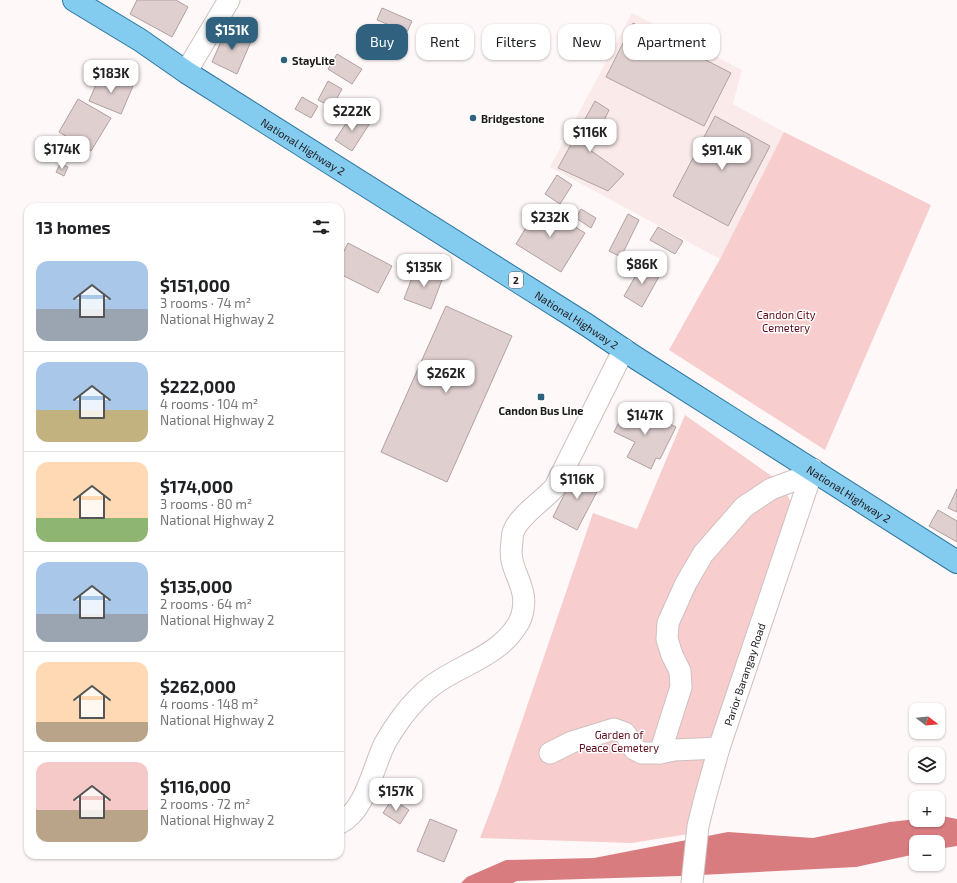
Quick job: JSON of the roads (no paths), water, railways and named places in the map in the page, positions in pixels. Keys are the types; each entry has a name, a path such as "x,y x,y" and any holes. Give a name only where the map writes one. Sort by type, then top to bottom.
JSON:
{"main road":[{"name":"National Highway 2","path":"74,0 140,40 186,72 624,349 812,472 957,562"}],"street":[{"path":"186,72 229,0"},
{"path":"344,821 358,806 385,742 417,698 433,685 481,659 503,643 519,623 524,607 524,595 514,570 510,553 514,530 522,517 556,487 624,349"},
{"path":"660,754 681,687 680,671 672,655 667,639 668,623 686,583 704,554 744,507 771,489 812,472"},
{"name":"Parior Barangay Road","path":"692,883 698,826 719,748 812,472"},
{"path":"550,753 572,742 614,729 625,733 634,749 642,753 660,754 674,750 719,748"}],"place":[{"name":"StayLite","path":"284,60"},
{"name":"Bridgestone","path":"473,118"},
{"name":"Candon Bus Line","path":"541,397"}],"park label":[{"name":"Candon City Cemetery","path":"786,320"},
{"name":"Garden of Peace Cemetery","path":"619,740"}]}
